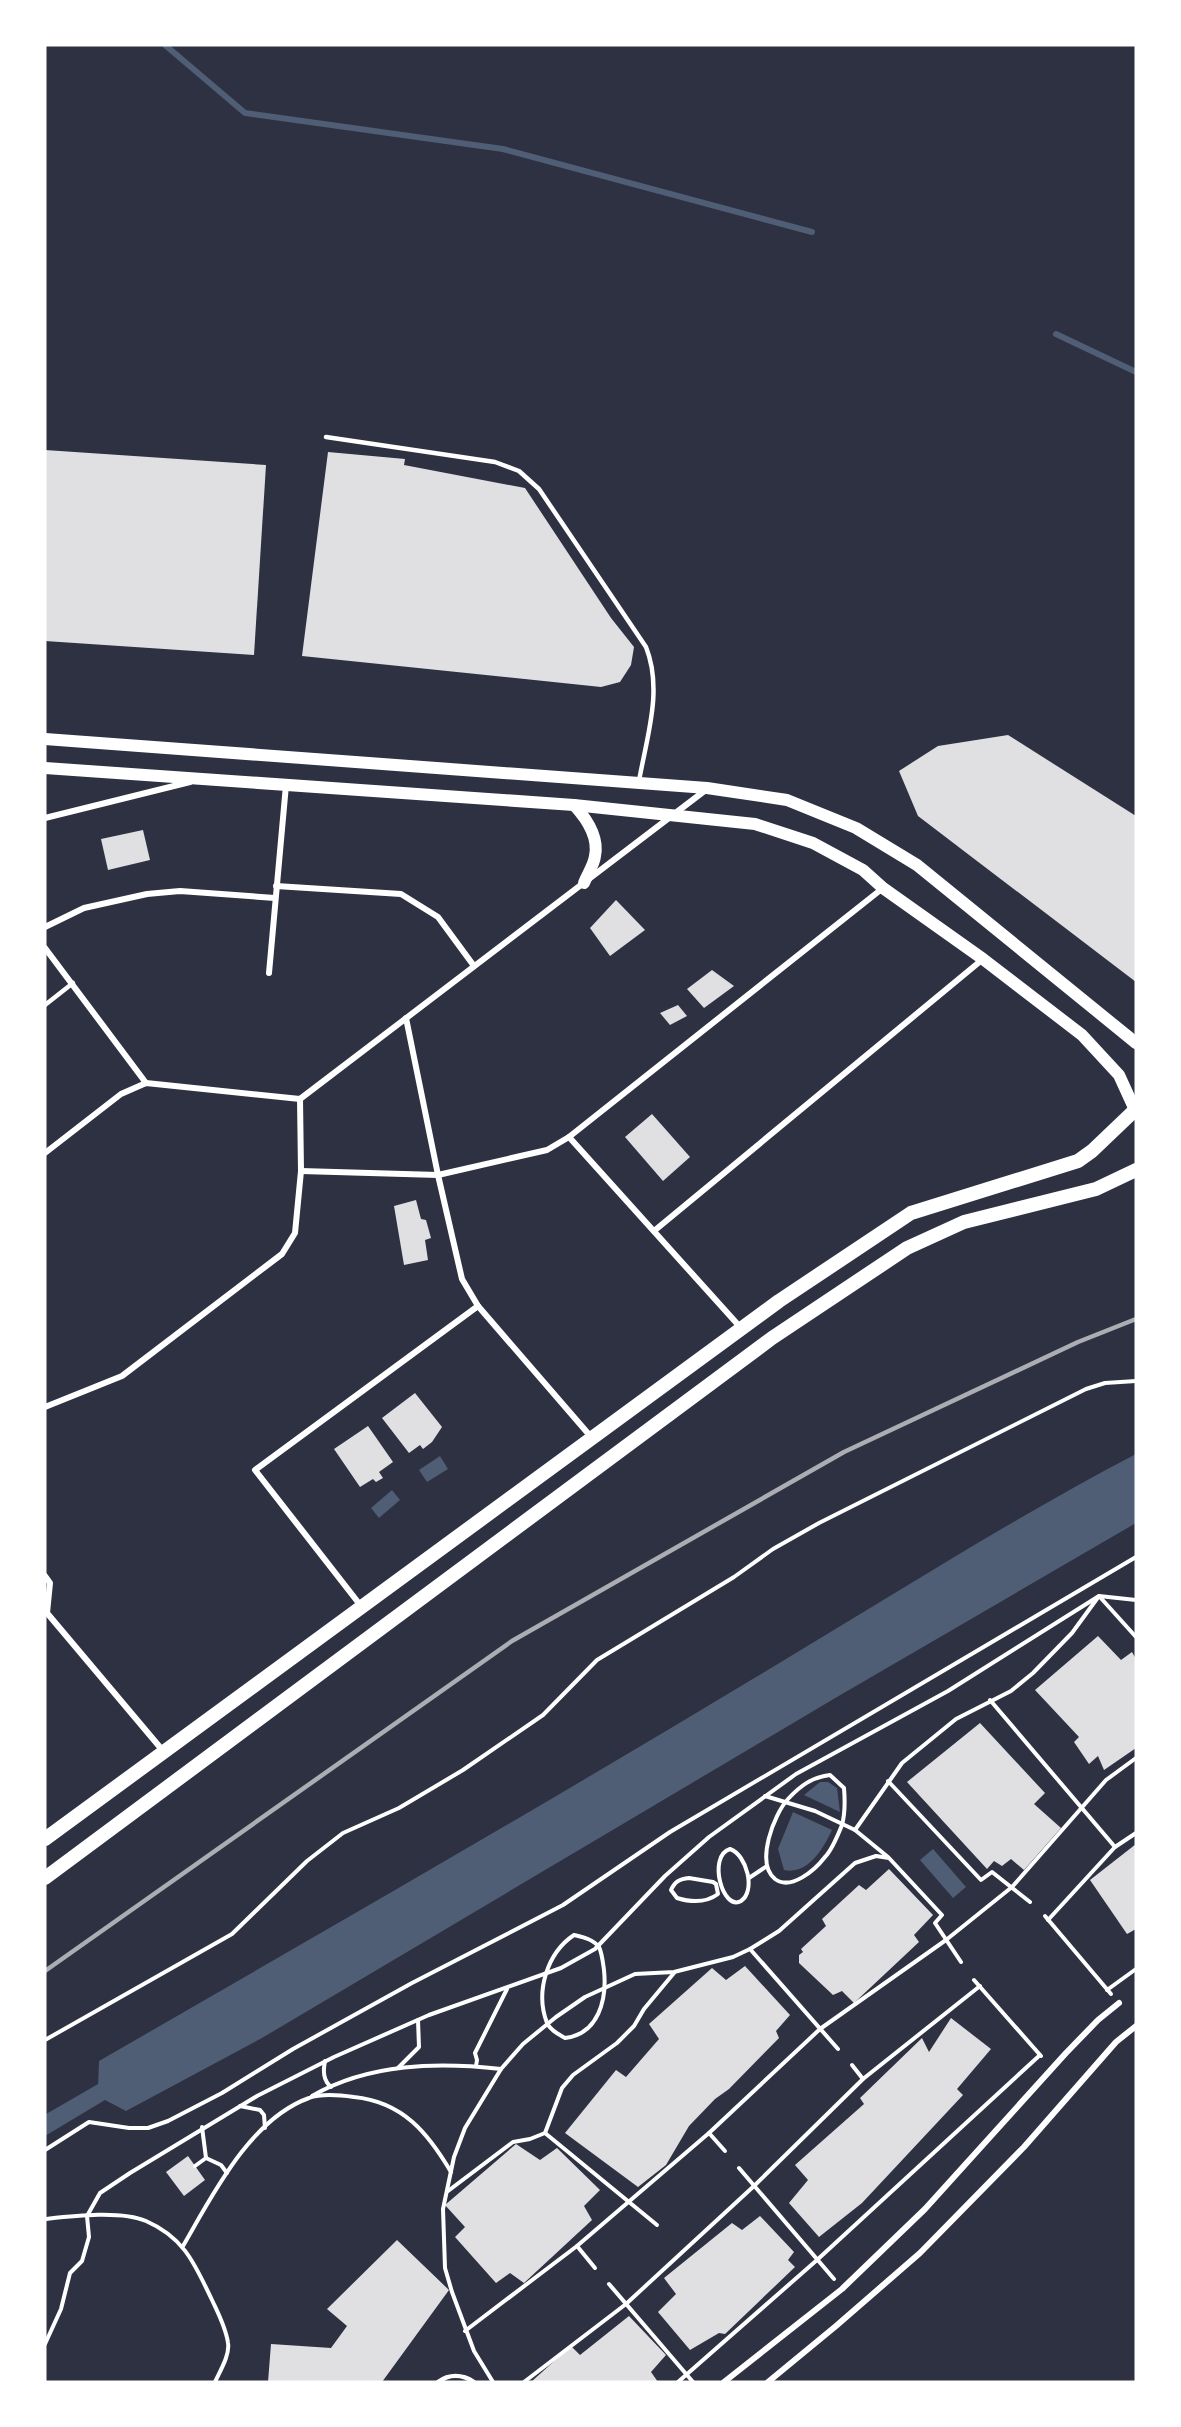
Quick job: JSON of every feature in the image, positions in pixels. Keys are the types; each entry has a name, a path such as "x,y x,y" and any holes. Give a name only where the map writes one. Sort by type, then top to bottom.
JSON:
{"main road":[{"path":"45,739 707,788 787,800 856,828 917,865 1136,1043"},
{"path":"45,768 574,805 755,824 813,843 863,870 883,888 983,959 1082,1035 1119,1075 1136,1110 1078,1161 911,1214 742,1328 45,1839"},
{"path":"574,805 590,826 594,840 596,856 584,883"},
{"path":"45,1878 772,1338 907,1248 964,1222 1096,1189 1136,1170"}],"street":[{"path":"45,818 199,780"},
{"path":"269,973 286,785"},
{"path":"45,1153 121,1094 146,1083 300,1099 707,788"},
{"path":"276,886 401,894 438,917 474,966"},
{"path":"301,1171 438,1175 547,1149 569,1137 883,888"},
{"path":"45,927 84,909 147,894 180,891 275,898"},
{"path":"45,948 146,1083"},
{"path":"654,1231 983,959"},
{"path":"406,1018 462,1279 478,1306 592,1438"},
{"path":"45,1407 122,1376 282,1254 295,1233 301,1171 300,1099"},
{"path":"569,1137 742,1328"},
{"path":"362,1607 255,1470 478,1306"},
{"path":"45,1576 50,1583 46,1613 164,1753"},
{"path":"724,2382 842,2289 925,2209 1098,2020 1119,2003"},
{"path":"768,2382 920,2253 1024,2147 1116,2042 1136,2026"}],"lane":[{"path":"326,437 495,462 519,471 539,489 646,647 651,660 655,689 639,783"},
{"path":"45,1005 73,983"},
{"path":"438,2382 451,2376 462,2376 474,2382"}],"path":[{"path":"45,2040 232,1934 307,1861 343,1833 399,1808 464,1770 543,1715 597,1660 734,1577 773,1549 819,1523 1086,1389 1105,1383 1136,1381"},
{"path":"45,2150 89,2122 129,2128 148,2128 168,2121 222,2093 293,2049 412,1983 563,1905 670,1832 1136,1557"},
{"path":"1100,1596 1136,1637"},
{"path":"855,1830 902,1763 956,1719 1011,1691 1033,1673 1072,1633 1100,1596"},
{"path":"45,2344 61,2309 70,2273 82,2261 89,2237 87,2216 100,2193 202,2127 325,2061 418,2020 561,1968 598,1946 665,1876 709,1837 764,1796 822,1759 948,1691 1100,1596 1136,1600"},
{"path":"990,1700 1115,1847"},
{"path":"465,2331 578,2246 709,2133 820,2029 946,1940 1012,1887 1106,1780 1136,1758"},
{"path":"830,1775 844,1788 842,1824 827,1856 810,1872 787,1883 770,1873 767,1866 767,1847 778,1814 786,1801 816,1777 830,1775"},
{"path":"888,1781 981,1880 992,1872 1030,1902"},
{"path":"764,1796 786,1801 855,1830 889,1858 942,1915 935,1923 961,1962"},
{"path":"1119,2003 1047,1918 1115,1847 1136,1833"},
{"path":"720,1888 713,1882 679,1879 672,1890 673,1894 684,1900 707,1900 718,1894 720,1888 718,1864 725,1850 737,1851 743,1858 749,1878 744,1896 741,1901 729,1900 720,1888"},
{"path":"493,2382 465,2331 445,2268 443,2209 465,2128 501,2069 523,2044 585,1997 635,1974 674,1972 733,1957 750,1949 787,1924 855,1863 876,1856 889,1858"},
{"path":"749,1878 767,1866"},
{"path":"665,1876 674,1884"},
{"path":"573,1935 588,1938 598,1946 603,1962 606,1987 603,2003 596,2018 585,2032 565,2038 547,2024 543,1997 551,1957 563,1942 573,1935"},
{"path":"750,1949 838,2049"},
{"path":"1107,1990 1136,1969"},
{"path":"447,2191 513,2142 545,2133 562,2088 573,2075 617,2043 634,2026 644,2009 674,1972"},
{"path":"974,1980 1052,2070"},
{"path":"524,2382 626,2304 754,2186 863,2079 980,1986"},
{"path":"476,2066 475,2053 508,1988"},
{"path":"398,2068 419,2047 418,2020"},
{"path":"678,2382 817,2260 1040,2055"},
{"path":"325,2061 324,2076 331,2087"},
{"path":"183,2246 227,2173 254,2138 283,2112 344,2080 398,2068 437,2065 501,2069"},
{"path":"852,2066 863,2079"},
{"path":"309,2098 340,2095 370,2098 396,2109 421,2127 451,2173"},
{"path":"239,2106 260,2110 266,2121 265,2128"},
{"path":"202,2127 206,2158"},
{"path":"545,2133 657,2225"},
{"path":"709,2133 725,2151"},
{"path":"206,2158 221,2165 227,2173"},
{"path":"195,2166 206,2158"},
{"path":"739,2168 842,2289"},
{"path":"45,2219 119,2216 144,2220 183,2246 193,2259 220,2318 229,2345 215,2382"},
{"path":"578,2246 595,2268"},
{"path":"609,2284 693,2382"}],"water":[{"path":"1136,1454 1136,1523 837,1697 262,2038 126,2111 105,2100 45,2136 45,2121 98,2089 99,2061 593,1774 992,1535"},
{"path":"440,1456 448,1469 427,1482 419,1470"},
{"path":"392,1490 400,1500 379,1518 371,1508"},
{"path":"820,1782 828,1782 837,1788 840,1812 804,1795"},
{"path":"793,1812 832,1830 814,1859 807,1865 800,1869 784,1870 778,1849"},
{"path":"933,1849 966,1887 953,1898 920,1860"}],"building":[{"path":"45,450 266,465 254,655 45,641"},
{"path":"328,452 405,459 404,465 525,488 611,618 634,647 631,665 620,682 601,687 302,656"},
{"path":"1008,735 1136,816 1136,982 918,816 899,771 938,746"},
{"path":"143,830 150,860 108,870 101,839"},
{"path":"616,900 645,930 610,956 590,928"},
{"path":"712,970 734,986 704,1008 687,989"},
{"path":"678,1005 687,1016 670,1025 660,1013"},
{"path":"652,1114 690,1157 663,1181 625,1137"},
{"path":"416,1200 421,1219 426,1220 431,1238 425,1240 428,1260 404,1265 394,1206"},
{"path":"415,1393 442,1427 432,1442 423,1449 420,1445 409,1453 382,1418"},
{"path":"368,1426 393,1462 379,1472 383,1478 376,1482 373,1479 360,1487 334,1449"},
{"path":"1098,1636 1121,1660 1132,1652 1136,1659 1136,1748 1104,1770 1098,1756 1089,1764 1074,1742 1079,1737 1035,1690"},
{"path":"980,1723 1045,1793 1034,1804 1061,1828 1024,1870 1011,1859 1002,1866 994,1861 987,1869 907,1782"},
{"path":"1136,1844 1136,1929 1127,1934 1090,1880"},
{"path":"889,1869 933,1915 914,1935 919,1942 854,2003 842,1991 833,1995 799,1963 799,1955 803,1952 801,1949 826,1926 822,1919 859,1885 866,1890"},
{"path":"745,1966 790,2015 776,2031 779,2038 689,2126 666,2165 638,2187 565,2133 616,2070 626,2077 659,2039 649,2024 712,1968 726,1980"},
{"path":"951,2018 991,2049 957,2089 963,2095 862,2203 819,2237 789,2203 808,2180 795,2165 864,2104 860,2098 922,2038 929,2052"},
{"path":"516,2144 540,2160 557,2148 600,2190 584,2206 592,2220 524,2283 510,2273 496,2283 455,2237 465,2227 445,2205"},
{"path":"188,2156 205,2180 184,2196 166,2172"},
{"path":"760,2216 794,2252 788,2260 795,2267 725,2334 719,2333 690,2350 658,2312 676,2294 664,2278 732,2223 742,2230"},
{"path":"397,2240 449,2290 382,2382 268,2382 271,2344 331,2348 347,2326 327,2309"},
{"path":"629,2316 666,2355 651,2372 658,2382 531,2382 571,2346 580,2355"}],"waterway":[{"path":"165,45 245,113 503,149 812,232"},
{"path":"1056,334 1136,372"},
{"path":"45,2118 104,2084"}],"railway":[{"path":"45,1971 512,1641 844,1452 1078,1342 1136,1319"}]}
